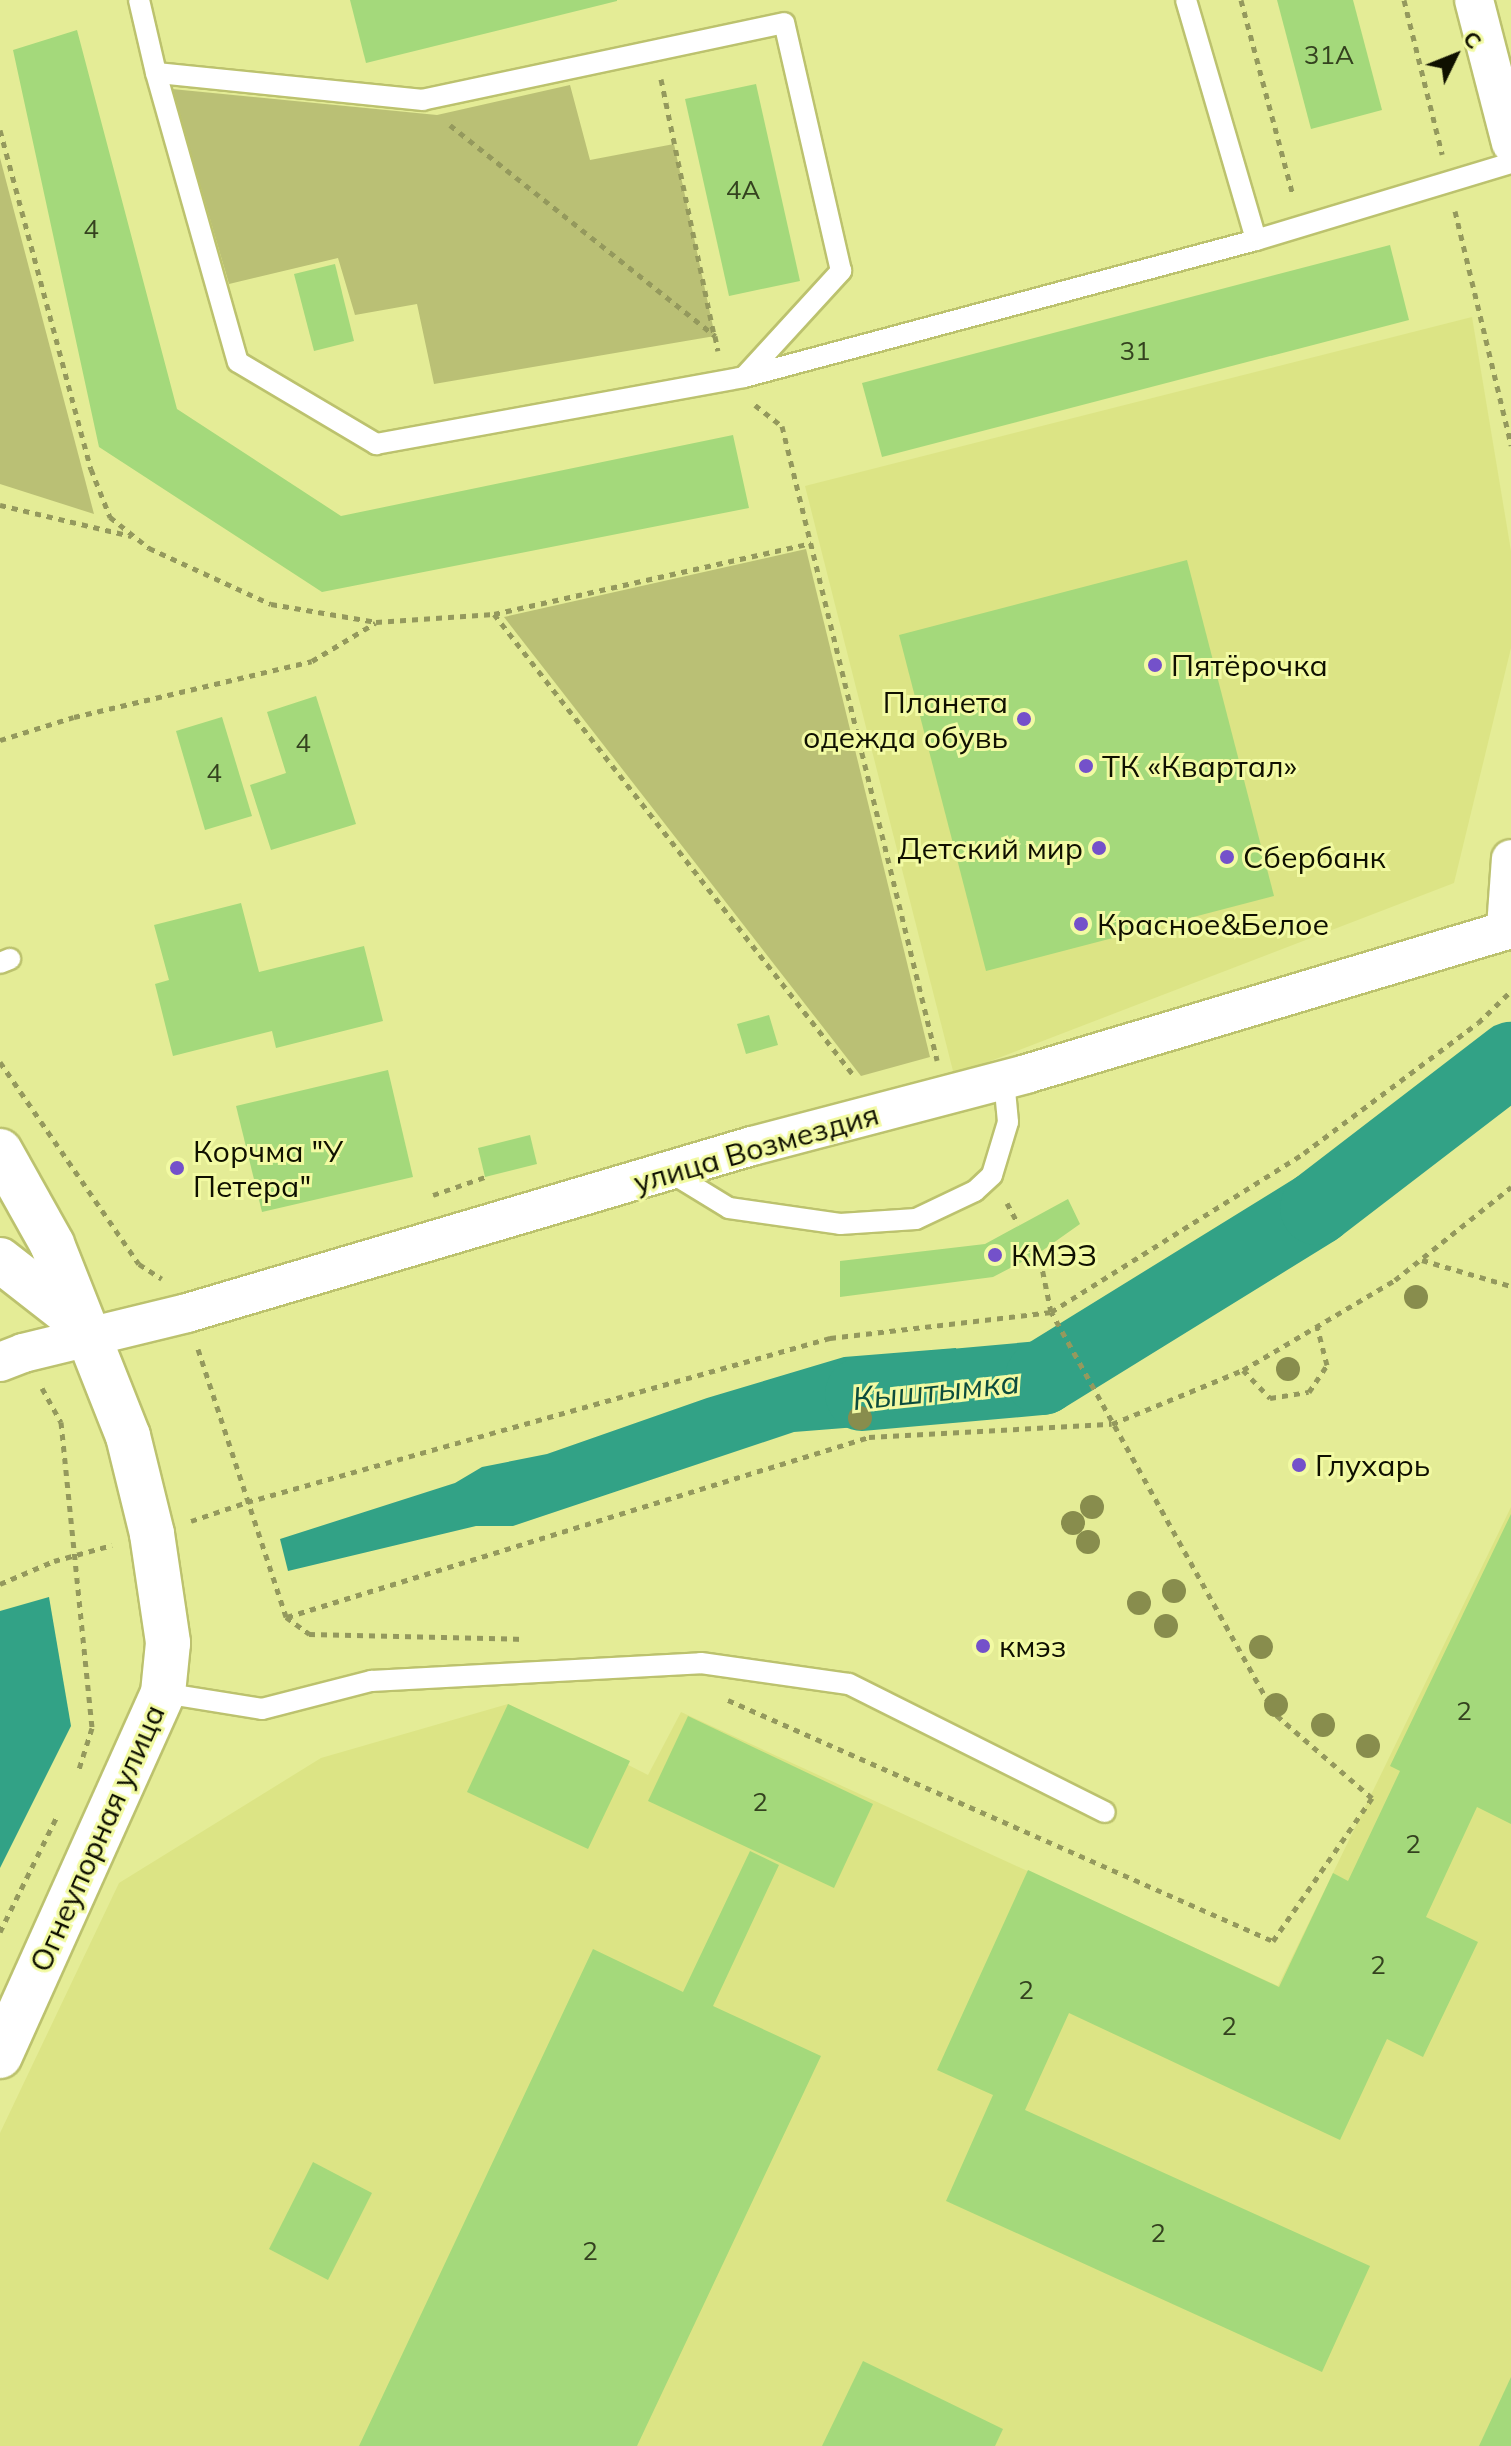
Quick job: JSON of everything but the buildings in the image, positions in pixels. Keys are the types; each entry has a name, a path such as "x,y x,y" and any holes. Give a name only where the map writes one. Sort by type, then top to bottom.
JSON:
{"main road":[{"name":"Огнеупорная улица","path":"0,1151 52,1244 128,1436 152,1534 168,1643 163,1693 0,2056"},
{"path":"0,1260 86,1331"}],"street":[{"path":"1474,0 1511,143"},
{"path":"1508,929 1511,859"},
{"name":"улица Возмездия","path":"11,1358 86,1331 187,1313 752,1146 1004,1080 1508,929"}],"lane":[{"path":"139,0 156,73 238,362 376,444 734,378 1256,240 1511,163"},
{"path":"1186,0 1256,240"},
{"path":"156,73 423,100 784,23 841,271 734,378"},
{"path":"670,1172 729,1208 840,1224 916,1219 975,1191 992,1175 1008,1122 1004,1080"},
{"path":"163,1693 262,1709 371,1681 701,1663 849,1684 1105,1812"}],"path":[{"path":"1241,0 1301,226"},
{"path":"1404,0 1511,445"},
{"path":"655,51 715,336 734,378 782,426 942,1080 949,1095"},
{"path":"423,100 715,336"},
{"path":"0,130 91,469 110,517 149,548 271,604 376,622 494,614 811,543"},
{"path":"0,505 137,538"},
{"path":"494,614 857,1079"},
{"path":"0,740 20,731 118,705 312,661 376,622"},
{"path":"0,1584 76,1554 152,1534 247,1502 830,1338 1051,1312 1304,1153 1478,1023 1511,991"},
{"path":"0,1062 139,1264 175,1287 187,1313 286,1617 309,1634 541,1639"},
{"path":"992,1175 1018,1224"},
{"path":"286,1617 869,1437 1112,1424 1243,1370 1395,1280 1511,1187"},
{"path":"724,1698 1273,1941 1372,1798 1275,1714 1051,1312 1039,1253"},
{"path":"1421,1259 1511,1286"},
{"path":"1243,1370 1270,1398 1309,1392 1327,1365 1317,1326"},
{"path":"11,1358 61,1422 92,1728 75,1780"},
{"path":"0,1932 61,1807"}],"shaded area":[{"path":"570,85 590,160 674,144 715,336 434,384 417,304 355,315 338,258 229,284 172,89 437,115"},
{"path":"0,158 94,514 0,484"},
{"path":"1472,317 1511,551 1511,648 1454,883 954,1075 805,486"},
{"path":"806,549 930,1057 861,1076 504,617"},
{"path":"1511,1507 1511,2446 0,2446 0,2133 119,1883 321,1758 508,1704 648,1775 681,1712 1278,1986"}],"water":[{"path":"956,1348 967,1411 933,1421 794,1432 513,1526 476,1526 288,1571 280,1539 455,1483 482,1467 547,1454 707,1398 844,1357"},
{"path":"49,1597 71,1726 0,1868 0,1611"}],"waterway":[{"name":"Кыштымка","path":"862,1394 1042,1378 1317,1208 1511,1059"}],"place":[{"name":"Пятёрочка","path":"1155,665"},
{"name":"Планета одежда обувь","path":"1024,719"},
{"name":"ТК «Квартал»","path":"1086,766"},
{"name":"Детский мир","path":"1099,848"},
{"name":"Сбербанк","path":"1227,857"},
{"name":"Красное&Белое","path":"1081,924"},
{"name":"Корчма \"У Петера\"","path":"177,1168"},
{"name":"КМЭЗ","path":"995,1255"},
{"name":"Глухарь","path":"1299,1465"},
{"name":"кмэз","path":"983,1646"}]}
